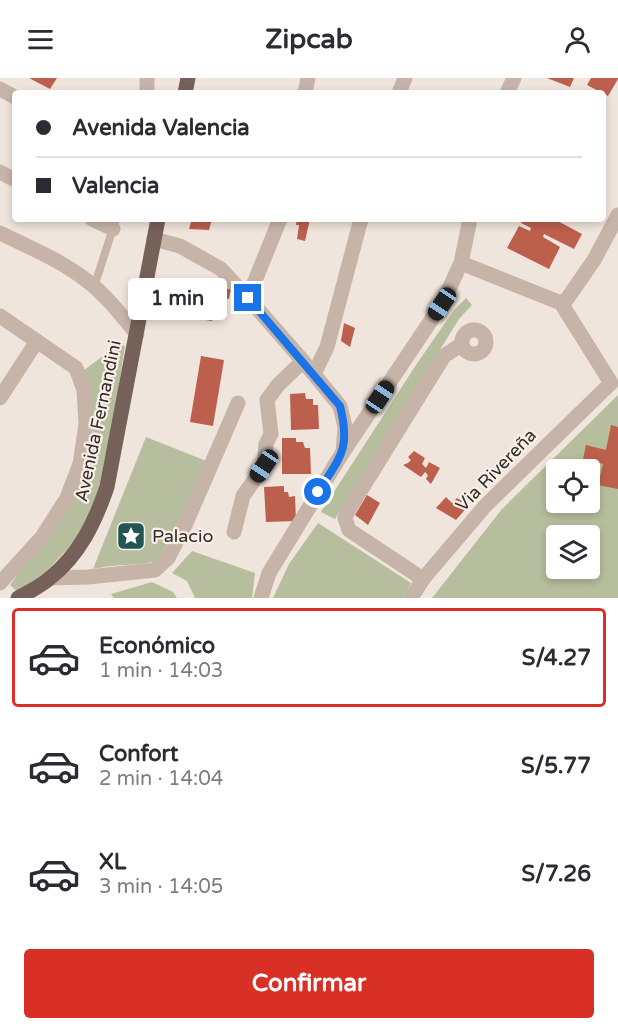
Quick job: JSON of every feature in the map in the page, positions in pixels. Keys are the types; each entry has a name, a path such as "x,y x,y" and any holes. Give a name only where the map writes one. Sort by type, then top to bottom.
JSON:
{"main road":[{"name":"Avenida Fernandini","path":"18,598 50,578 76,554 94,523 107,488 157,222"}],"street":[{"path":"561,303 567,300 594,260 618,215"},
{"path":"248,298 279,222"},
{"path":"314,374 327,347 360,222"},
{"path":"261,598 269,573 343,452 442,304 461,262 469,222"},
{"path":"0,233 63,265 94,287 137,334"},
{"path":"154,239 180,246 221,269 248,298 340,406 345,427 343,452"},
{"path":"461,262 561,303 614,380"},
{"path":"0,316 76,368 84,390 86,424 80,464 68,498 42,537 0,583"},
{"path":"0,398 37,341"},
{"path":"423,579 349,530 345,518 431,375 444,356 462,344"},
{"path":"234,532 243,496 264,466 266,444 271,434 267,400 278,385 303,361"},
{"name":"Via Rivereña","path":"411,598 423,579 486,505 614,380"},
{"path":"50,578 155,570 168,558 186,523 238,403"}],"lane":[{"path":"94,287 115,224"}],"green space":[{"path":"466,298 472,305 459,319 335,519 321,512 416,365 454,310"},
{"path":"118,345 125,346 104,481 81,534 45,573 18,592 10,585 62,515 84,476 93,437 91,390 84,370"},
{"path":"618,395 618,598 432,598 502,509 546,466 546,513 600,513 600,459 553,459"},
{"path":"146,437 209,462 158,561 93,569"},
{"path":"318,523 411,583 403,598 273,598 289,564"},
{"path":"192,551 255,573 252,598 195,598 187,581 172,573"},
{"path":"152,582 173,592 177,598 114,598 111,594"}],"building":[{"path":"29,78 57,78 50,89"},
{"path":"547,78 574,78 570,87"},
{"path":"591,78 618,78 608,96 606,90 597,90 587,85"},
{"path":"191,222 211,222 209,230 189,229"},
{"path":"296,222 309,222 305,241 297,239 299,225 296,225"},
{"path":"560,222 582,234 574,249 544,234 543,237 560,247 549,269 507,248 519,226 530,231 531,228 521,223"},
{"path":"190,284 231,289 229,299 215,297 212,321 186,317"},
{"path":"344,323 355,328 350,347 341,341"},
{"path":"201,356 224,360 213,426 190,422"},
{"path":"305,393 306,399 313,399 313,405 318,405 319,429 291,430 290,394"},
{"path":"611,425 618,427 618,489 600,485 603,464 600,463 600,459 583,459 586,445 606,450"},
{"path":"282,438 296,438 296,442 303,442 305,448 310,448 311,474 282,474"},
{"path":"414,451 425,458 422,464 426,468 429,462 440,468 431,484 426,479 428,475 425,472 421,477 403,465 411,460 408,457"},
{"path":"284,486 284,492 288,492 289,497 295,496 296,521 266,522 264,487"},
{"path":"367,495 380,503 368,525 355,515"},
{"path":"446,497 452,503 457,498 469,505 456,520 436,508"}],"place":[{"name":"Palacio","path":"131,536"}],"route":[{"path":"248,298 340,406 345,427 343,452 318,492"}]}
